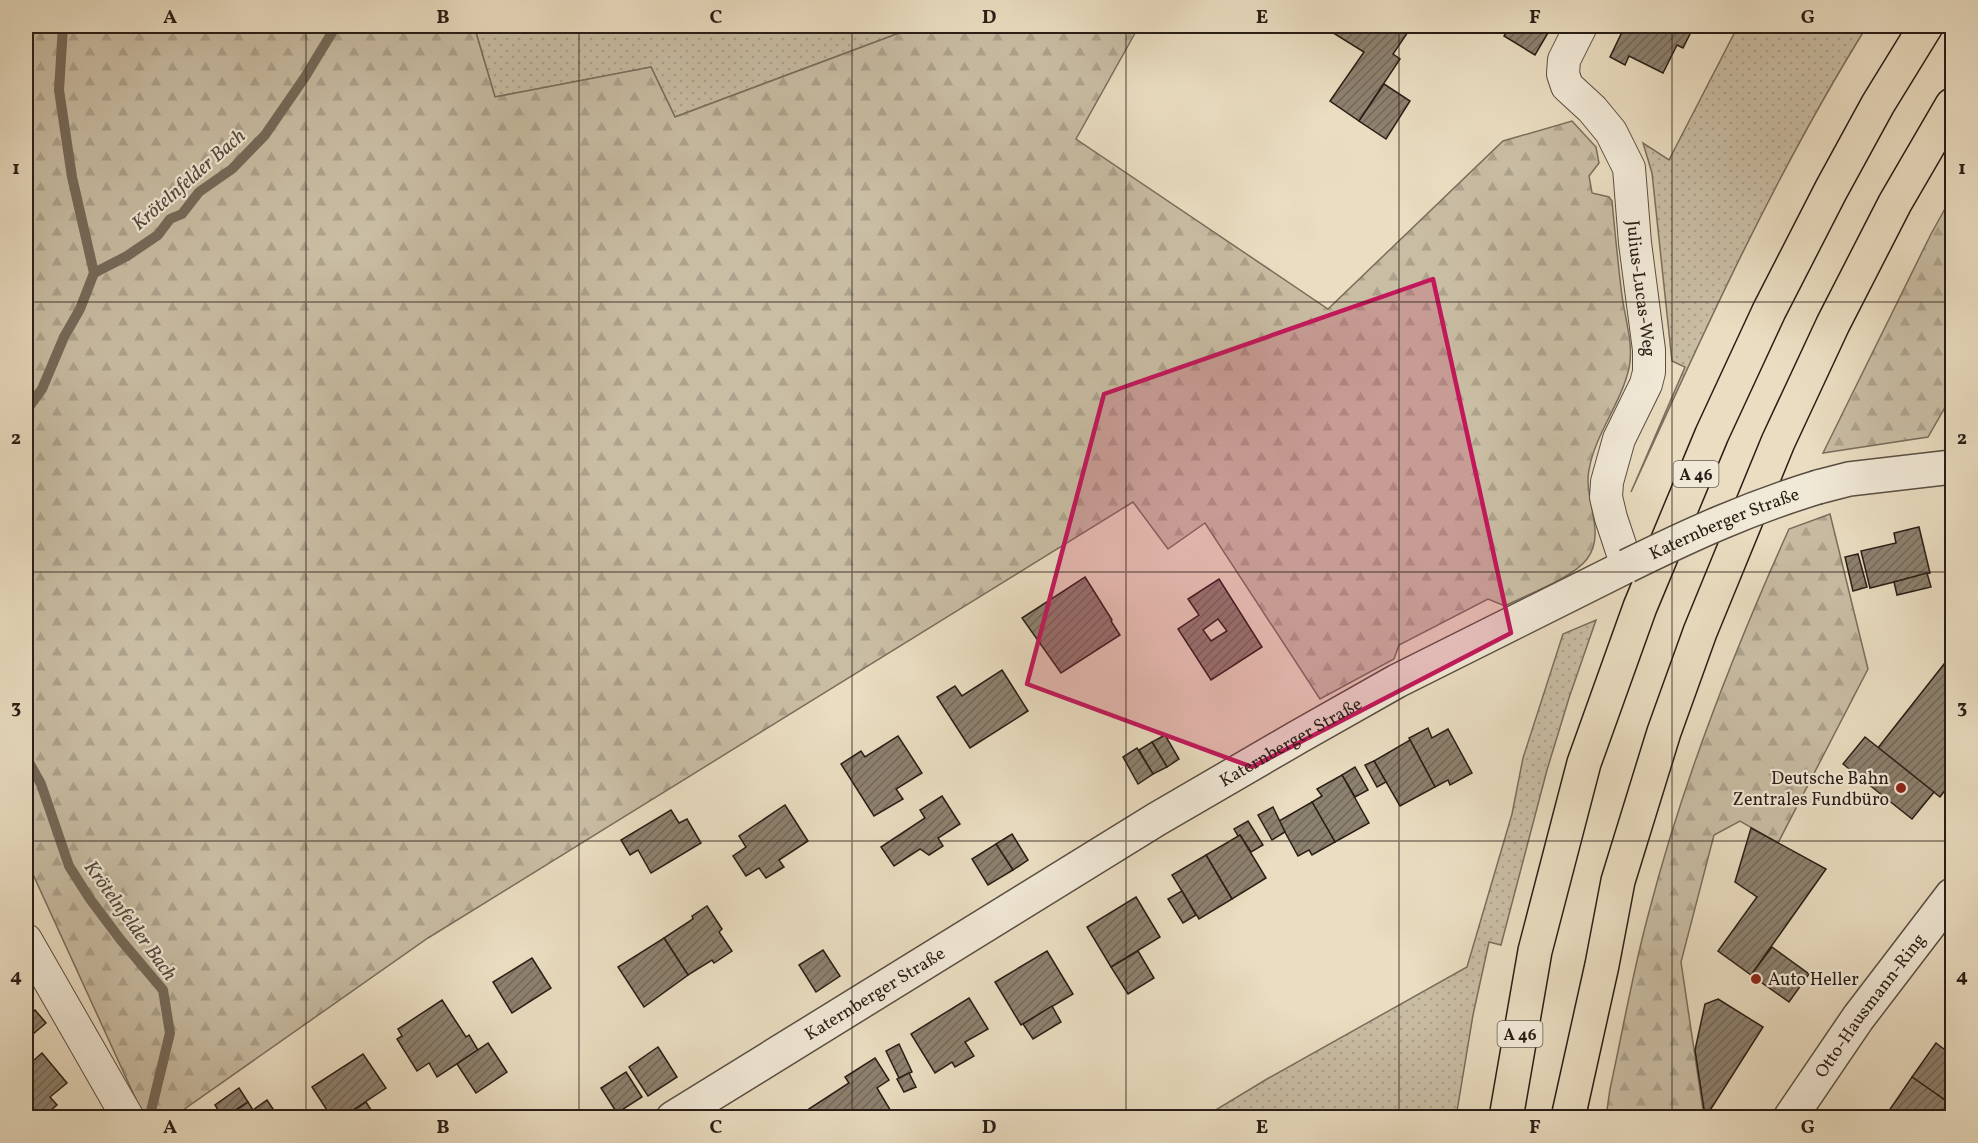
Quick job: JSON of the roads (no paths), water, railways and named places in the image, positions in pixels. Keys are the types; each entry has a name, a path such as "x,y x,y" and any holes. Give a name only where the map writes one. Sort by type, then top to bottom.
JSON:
{"highway":[{"name":"A 46","path":"1506,1118 1536,951 1584,763 1640,607 1708,445 1769,311 1831,190 1878,105 1926,26"},
{"path":"1568,1118 1618,881 1664,732 1700,632 1778,442 1833,324 1895,203 1953,105"}],"street":[{"name":"Julius-Lucas-Weg","path":"1581,26 1564,60 1563,74 1567,86 1611,132 1629,168 1635,243 1648,350 1649,372 1646,384 1619,439 1609,470 1606,497 1627,566"},
{"name":"Katernberger Straße","path":"673,1118 1157,819 1397,681 1732,516 1775,500 1849,479 1953,467"},
{"name":"Otto-Hausmann-Ring","path":"1790,1118 1858,1018 1953,895"},
{"path":"26,940 125,1117"}],"waterway":[{"path":"63,26 59,90 72,177 94,273"},
{"name":"Krötelnfelder Bach","path":"26,411 42,389 64,337 80,309 94,273 127,256 158,235 170,219 182,214 199,192 232,169 265,135 305,77 336,26"},
{"name":"Krötelnfelder Bach","path":"26,757 41,784 69,866 120,939 163,990 170,1033 151,1111"}],"place":[{"name":"Deutsche Bahn Zentrales Fundbüro","path":"1901,788"},
{"name":"Auto Heller","path":"1756,979"}]}
